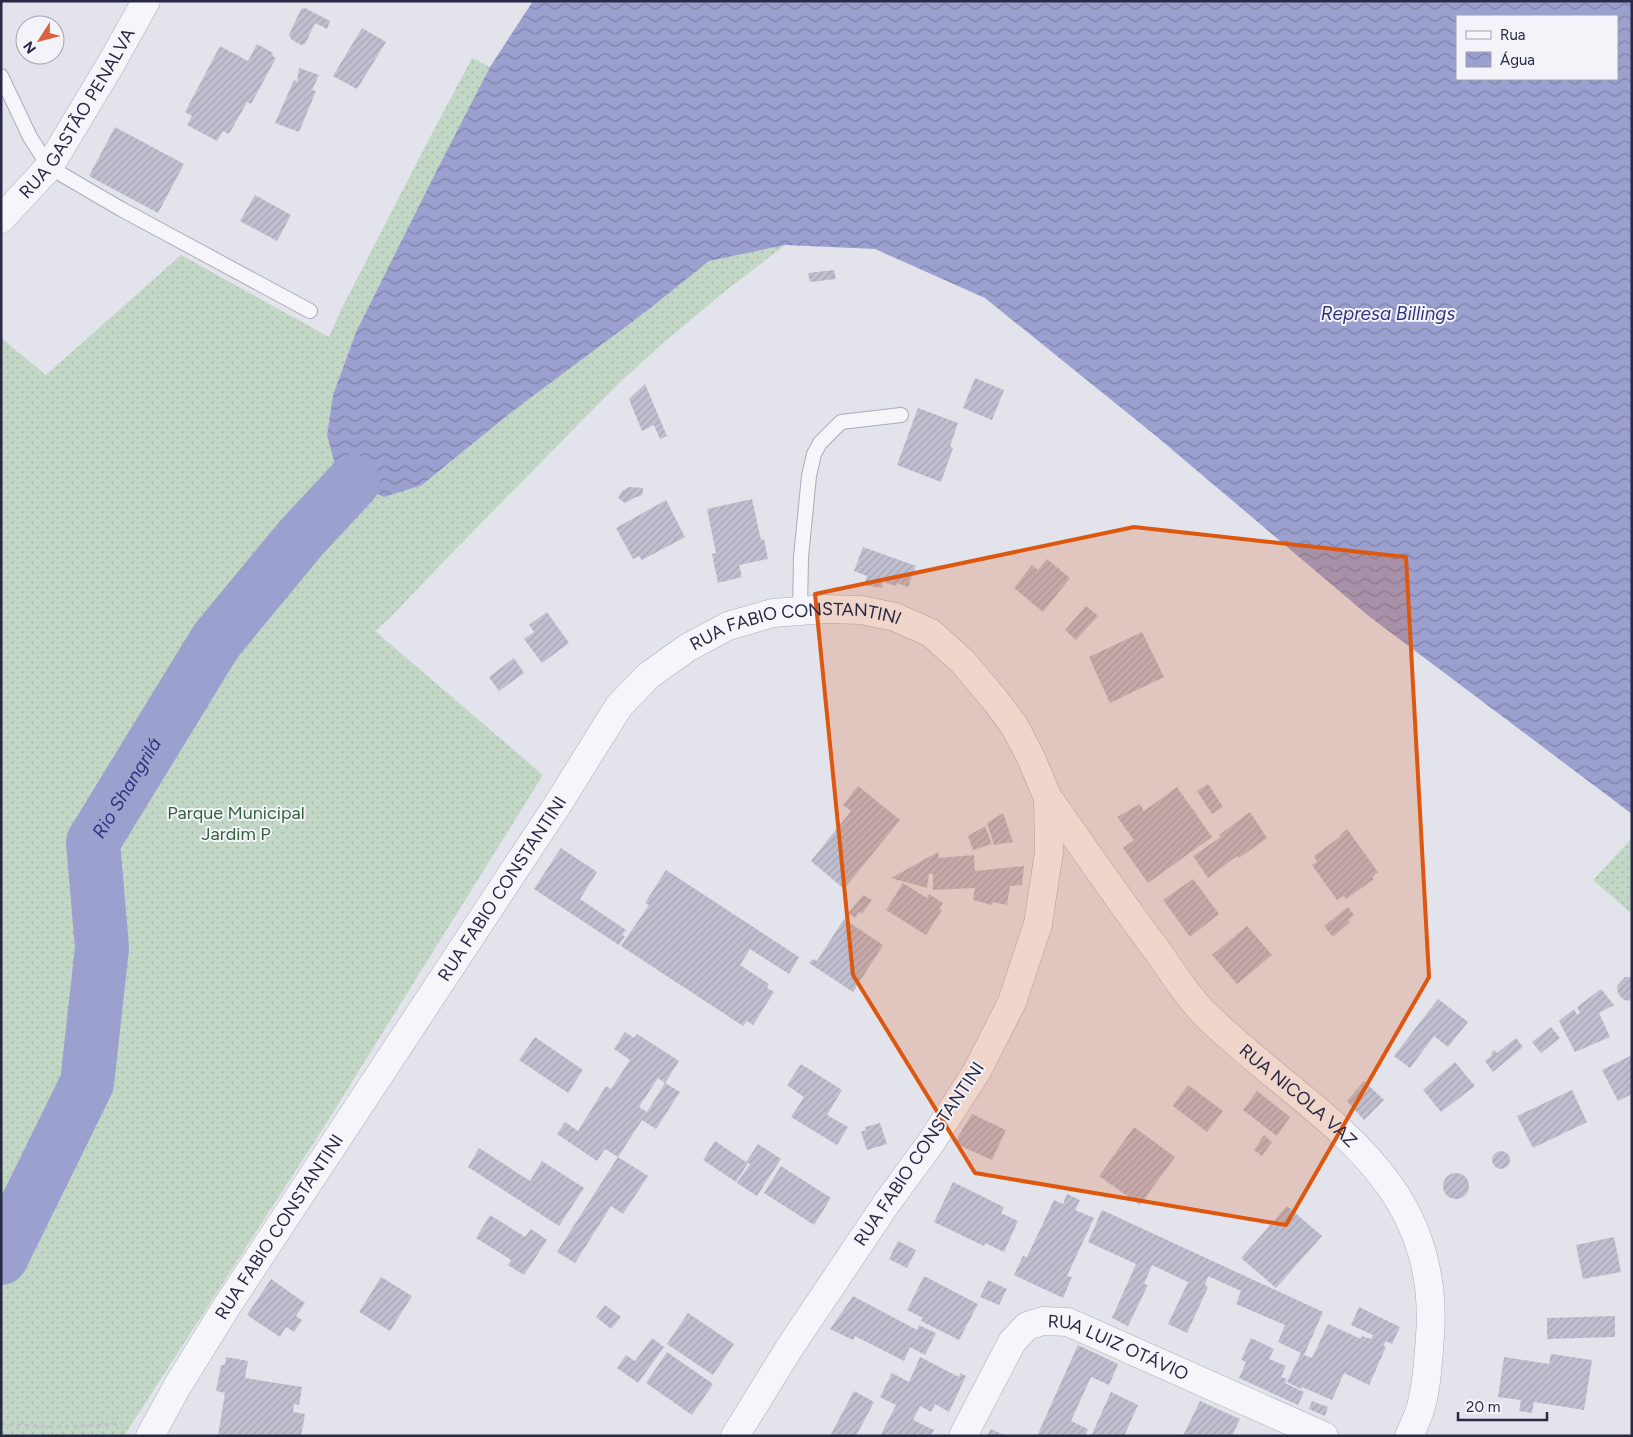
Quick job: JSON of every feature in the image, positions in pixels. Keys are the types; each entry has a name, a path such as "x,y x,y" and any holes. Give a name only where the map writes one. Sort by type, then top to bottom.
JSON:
{"street":[{"name":"RUA GASTÃO PENALVA","path":"1,219 48,167 112,62 146,1"},
{"name":"RUA FABIO CONSTANTINI","path":"154,1429 178,1385 227,1306 558,804 619,706 648,676 687,648 728,626 773,612 826,608 861,610 895,617 931,634 963,662 995,700 1019,735 1048,798 1049,852 1038,924 1012,1002 972,1079 930,1144 886,1204 790,1346 735,1436"},
{"name":"RUA NICOLA VAZ","path":"1048,798 1120,901 1204,1013 1340,1130 1377,1168 1402,1204 1417,1237 1428,1278 1431,1316 1428,1368 1420,1410 1409,1436"},
{"name":"RUA LUIZ OTÁVIO","path":"963,1436 1012,1342 1026,1326 1043,1321 1068,1322 1324,1436"}],"lane":[{"path":"1,76 30,137 48,167 121,209 310,311"},
{"path":"800,611 801,557 809,476 814,454 820,443 841,422 901,414"}],"path":[{"path":"1,1424 154,1429"}],"highlighted area":[{"path":"1134,527 1406,557 1429,977 1286,1225 975,1173 853,975 815,594"}],"green space":[{"name":"Parque Municipal Jardim P","path":"472,58 490,67 356,332 333,395 327,435 335,465 422,485 509,414 648,310 709,261 785,245 664,342 616,386 390,618 375,631 543,775 322,1130 124,1436 1,1436 1,338 46,375 181,255 329,337 342,308"},
{"path":"1632,838 1632,914 1593,880"}],"water":[{"name":"Represa Billings","path":"533,1 1632,1 1632,814 1370,617 1156,436 985,298 875,249 785,245 709,261 648,310 509,414 422,485 384,497 353,482 335,465 327,435 333,395 356,332 490,67"}],"building":[{"path":"305,8 330,21 327,29 315,23 305,44 301,45 291,39 289,35 301,9"},
{"path":"362,28 386,42 357,89 333,76"},
{"path":"257,44 273,53 272,56 276,58 251,104 247,102 229,134 223,131 217,141 187,125 192,116 185,112 220,46 248,61"},
{"path":"299,68 319,75 312,90 316,91 299,132 275,123 294,80 297,82"},
{"path":"115,127 184,164 158,213 89,176"},
{"path":"255,195 291,215 277,241 240,221"},
{"path":"834,270 836,279 810,282 808,273"},
{"path":"975,378 1004,390 992,420 963,408"},
{"path":"645,384 667,436 660,439 654,425 642,431 629,399"},
{"path":"918,408 958,423 950,446 953,448 941,482 897,465"},
{"path":"629,487 643,488 643,493 641,496 625,503 618,498 622,491"},
{"path":"752,499 761,540 764,539 768,559 739,565 742,577 718,583 712,554 716,553 707,509"},
{"path":"666,500 685,537 642,560 639,556 633,559 616,528"},
{"path":"863,547 916,566 908,587 897,583 896,586 883,582 882,588 864,585 867,576 854,571"},
{"path":"1047,559 1070,578 1043,612 1014,588 1032,565 1038,570"},
{"path":"1086,606 1098,616 1076,640 1065,630"},
{"path":"547,612 569,643 542,663 524,639 534,632 529,625"},
{"path":"1142,632 1164,677 1110,703 1089,657"},
{"path":"514,658 524,673 499,691 489,677"},
{"path":"1208,784 1223,807 1212,814 1197,791"},
{"path":"858,786 900,820 844,889 811,861 851,811 843,805"},
{"path":"1177,787 1212,837 1148,883 1123,848 1134,840 1117,817 1140,804 1144,811"},
{"path":"1250,812 1267,838 1239,858 1237,856 1208,878 1193,856 1221,837 1219,835"},
{"path":"1003,813 1013,842 994,845 987,823"},
{"path":"985,826 992,844 973,850 968,836"},
{"path":"1347,829 1378,872 1372,877 1374,879 1346,899 1344,896 1337,900 1312,865 1317,862 1314,856 1341,836"},
{"path":"561,848 597,872 580,899 626,930 622,935 625,936 619,945 534,889"},
{"path":"938,852 939,858 974,855 975,871 1024,866 1022,885 1010,886 1007,905 993,902 992,905 973,900 975,888 933,890 933,874 929,874 927,888 891,878"},
{"path":"666,870 799,957 789,974 750,949 740,965 769,984 767,988 774,992 753,1025 747,1021 743,1026 621,946 649,905 645,903"},
{"path":"1193,879 1219,914 1190,937 1163,900"},
{"path":"903,883 927,898 929,894 943,903 939,909 942,910 926,935 886,910"},
{"path":"863,895 872,900 862,914 859,912 855,918 848,913"},
{"path":"1348,907 1354,915 1348,920 1350,922 1333,937 1324,926"},
{"path":"844,919 883,945 853,992 809,963 813,959 817,961"},
{"path":"1247,926 1272,955 1237,984 1212,955"},
{"path":"1625,977 1632,977 1632,1001 1624,1000 1618,994 1617,986"},
{"path":"1601,989 1614,1005 1599,1013 1610,1037 1575,1052 1559,1021 1574,1009 1577,1015 1580,1013 1577,1007"},
{"path":"1438,999 1468,1022 1448,1047 1434,1036 1410,1068 1394,1056"},
{"path":"1551,1027 1560,1038 1541,1053 1532,1042"},
{"path":"625,1032 634,1038 637,1034 679,1061 665,1083 680,1092 656,1129 642,1120 618,1157 605,1149 597,1161 557,1134 565,1122 578,1131 606,1086 611,1089 630,1060 614,1049","holes":["658,1078 665,1083 647,1112 639,1107"]},
{"path":"535,1037 583,1070 568,1093 519,1060"},
{"path":"1516,1038 1523,1047 1493,1072 1485,1061 1492,1055 1491,1053 1494,1050 1497,1053"},
{"path":"1632,1055 1632,1094 1618,1101 1602,1070"},
{"path":"1455,1062 1475,1086 1441,1112 1423,1090"},
{"path":"801,1064 842,1090 827,1115 848,1127 837,1145 791,1117 804,1097 787,1085"},
{"path":"1364,1081 1384,1100 1364,1120 1347,1101"},
{"path":"1188,1085 1223,1111 1207,1132 1173,1106"},
{"path":"1572,1090 1587,1122 1533,1148 1517,1116"},
{"path":"1257,1091 1290,1117 1277,1136 1243,1110"},
{"path":"972,1114 1006,1130 992,1160 954,1143"},
{"path":"880,1123 887,1144 867,1150 861,1132 866,1130 865,1127"},
{"path":"1134,1127 1175,1157 1140,1205 1099,1176"},
{"path":"1264,1135 1272,1142 1262,1156 1254,1150"},
{"path":"715,1141 746,1162 758,1144 781,1159 757,1196 737,1183 750,1164 748,1163 736,1182 703,1160"},
{"path":"479,1148 530,1181 542,1161 584,1188 559,1226 468,1167"},
{"path":"1497,1151 1505,1151 1510,1156 1508,1167 1497,1169 1492,1164 1492,1156"},
{"path":"618,1157 648,1176 623,1214 611,1206 575,1263 557,1252"},
{"path":"781,1166 831,1198 814,1225 764,1193"},
{"path":"1456,1173 1465,1177 1469,1186 1465,1195 1456,1199 1447,1195 1443,1186 1447,1177"},
{"path":"953,1182 1004,1207 1001,1213 1018,1221 1004,1252 985,1243 984,1246 934,1222"},
{"path":"1067,1194 1080,1200 1075,1210 1094,1218 1067,1276 1072,1277 1063,1298 1014,1275 1023,1256 1027,1257 1054,1200 1063,1204"},
{"path":"1287,1206 1322,1236 1276,1288 1241,1258"},
{"path":"1102,1210 1323,1312 1304,1355 1312,1358 1328,1324 1361,1339 1362,1336 1371,1339 1373,1335 1351,1325 1359,1307 1400,1327 1392,1344 1386,1341 1383,1346 1386,1347 1369,1385 1344,1373 1332,1400 1287,1382 1301,1353 1278,1342 1285,1325 1236,1304 1241,1291 1208,1276 1205,1285 1208,1287 1187,1333 1168,1324 1188,1282 1152,1265 1144,1284 1148,1285 1128,1326 1112,1318 1136,1264 1088,1242"},
{"path":"490,1215 525,1237 531,1229 547,1240 524,1275 508,1265 511,1260 476,1238"},
{"path":"1614,1237 1621,1272 1583,1279 1576,1245"},
{"path":"898,1241 916,1250 907,1268 889,1259"},
{"path":"924,1276 978,1304 959,1340 921,1321 923,1318 907,1310"},
{"path":"381,1277 412,1296 390,1331 359,1312"},
{"path":"271,1279 305,1303 296,1316 302,1320 294,1332 286,1327 280,1337 247,1315"},
{"path":"988,1280 1007,1289 999,1305 980,1297"},
{"path":"853,1296 917,1330 919,1325 936,1333 925,1355 910,1347 904,1361 855,1336 853,1340 830,1329"},
{"path":"605,1305 621,1317 611,1329 596,1317"},
{"path":"688,1313 734,1344 713,1375 667,1344"},
{"path":"1615,1316 1615,1337 1547,1339 1547,1318"},
{"path":"652,1338 664,1347 638,1383 617,1368 626,1355 635,1361"},
{"path":"1251,1338 1274,1349 1269,1359 1286,1366 1281,1377 1287,1379 1285,1383 1304,1392 1298,1405 1239,1378 1246,1362 1241,1360"},
{"path":"1078,1345 1118,1364 1109,1385 1091,1377 1071,1421 1088,1429 1085,1436 1037,1436"},
{"path":"667,1352 713,1384 692,1415 646,1383"},
{"path":"1551,1354 1592,1360 1584,1410 1534,1402 1532,1413 1519,1411 1521,1400 1498,1397 1504,1357 1549,1364"},
{"path":"226,1357 248,1361 245,1378 302,1387 299,1405 294,1404 293,1412 305,1414 301,1436 218,1436 225,1393 216,1391 221,1365 225,1365"},
{"path":"920,1357 959,1377 960,1373 966,1376 949,1412 935,1404 931,1412 920,1406 913,1420 934,1430 931,1436 880,1436 896,1405 880,1397 892,1373 909,1382"},
{"path":"854,1391 874,1402 856,1436 830,1436"},
{"path":"1111,1392 1138,1405 1124,1436 1091,1436"},
{"path":"1200,1401 1240,1419 1232,1436 1183,1436"},
{"path":"1312,1401 1328,1407 1325,1416 1309,1409"},
{"path":"991,1429 1006,1436 987,1436"}],"waterway":[{"name":"Rio Shangrilá","path":"1,1258 87,1083 102,948 93,842 216,641 301,538 353,482"}]}
